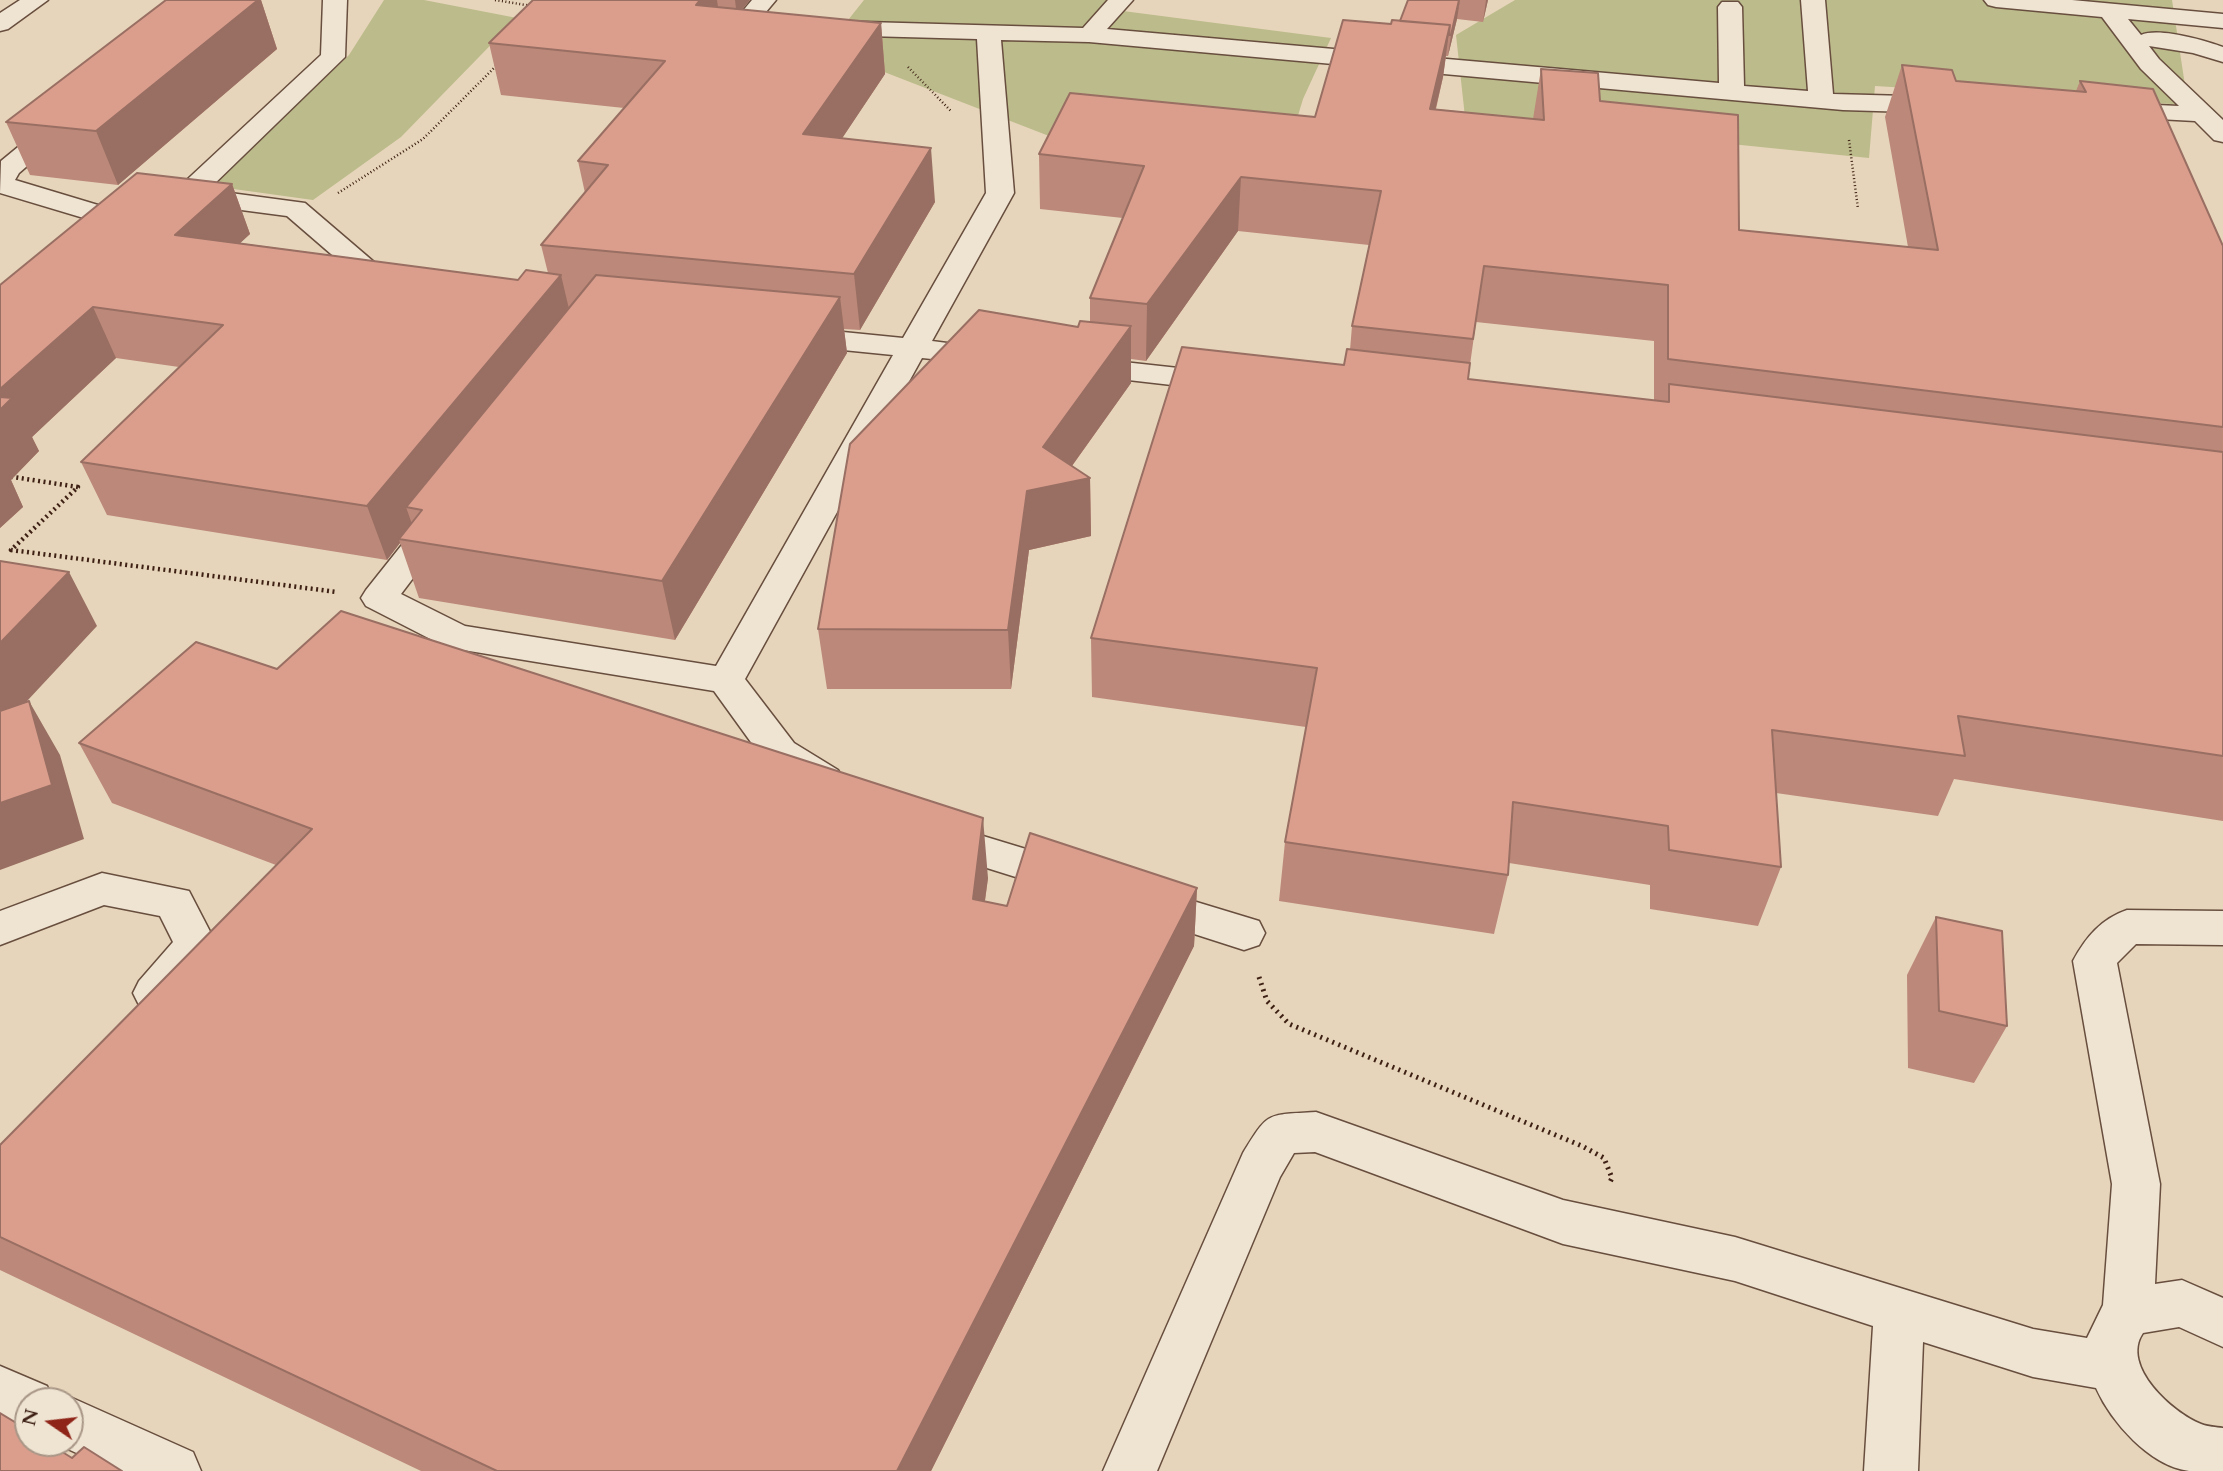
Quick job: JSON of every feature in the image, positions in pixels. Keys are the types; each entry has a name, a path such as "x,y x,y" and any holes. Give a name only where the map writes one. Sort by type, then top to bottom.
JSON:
{"street":[{"path":"0,24 36,0"},
{"path":"187,195 333,57 335,0"},
{"path":"742,26 764,0"},
{"path":"1089,35 1121,0"},
{"path":"1813,0 1832,101"},
{"path":"1996,0 2223,22"},
{"path":"1730,7 1732,92"},
{"path":"2149,14 2223,7"},
{"path":"2149,14 2223,46"},
{"path":"2149,14 2198,46 2223,55"},
{"path":"2149,14 2150,64 2223,134"},
{"path":"715,23 768,26"},
{"path":"807,27 1089,35 1832,101 1962,106"},
{"path":"726,680 1000,192 988,31"},
{"path":"83,106 10,167 2,178 2,185 107,217 187,195 295,209 389,292 416,295"},
{"path":"2081,110 2202,114"},
{"path":"762,333 1258,386"},
{"path":"455,501 379,598 457,636 726,680 780,753 860,802"},
{"path":"907,827 1244,933"},
{"path":"0,928 102,889 174,902 196,945 133,1019"},
{"path":"2223,928 2127,927 2108,943 2095,961 2136,1184 2128,1312 2113,1335 2113,1367 2133,1404 2176,1454 2223,1454"},
{"path":"1130,1471 1260,1168 1280,1134 1315,1132 1563,1222 1735,1259 2033,1353 2113,1367"},
{"path":"2128,1312 2182,1303 2223,1323"},
{"path":"1891,1471 1899,1311"},
{"path":"84,1429 174,1471"}],"path":[{"path":"495,0 541,7"},
{"path":"872,29 998,160"},
{"path":"295,209 325,201 424,139 497,65"},
{"path":"1832,101 1858,208"},
{"path":"0,475 78,487 11,550 379,598"},
{"path":"1244,933 1267,1001 1289,1024 1582,1146 1604,1158 1612,1178 1607,1191 1590,1200 1571,1201 1563,1222"}],"shaded area":[{"path":"384,0 424,0 517,18 401,137 313,200 212,186 349,55"},
{"path":"864,0 1126,0 1123,11 1331,38 1303,99 1284,162 1049,136 825,49"},
{"path":"1515,0 2172,0 2188,105 1875,86 1869,158 1465,117 1456,35"}],"building":[{"path":"166,0 258,0 96,131 6,122"},
{"path":"533,0 700,0 696,5 881,23 803,134 931,148 854,274 541,245 608,165 578,161 665,61 489,43"},
{"path":"1408,0 1459,0 1451,35 1450,25 1400,21"},
{"path":"1343,20 1391,24 1392,20 1450,25 1430,109 1544,120 1541,69 1598,73 1600,101 1738,115 1739,230 1938,250 1902,65 1952,70 1956,81 2086,92 2080,81 2153,89 2223,246 2223,427 1668,359 1668,285 1484,266 1473,339 1352,326 1381,191 1241,177 1147,304 1090,298 1144,166 1039,154 1070,93 1315,117"},
{"path":"137,173 232,184 175,235 518,280 526,270 561,275 367,506 81,462 223,325 93,307 0,389 0,285"},
{"path":"596,275 840,297 662,581 399,539 422,510 406,507"},
{"path":"979,310 1078,327 1080,321 1131,326 1043,447 1090,478 1027,491 1008,630 818,629 850,444"},
{"path":"1182,347 1344,365 1347,349 1470,363 1468,379 1669,402 1669,384 2223,452 2223,756 1958,716 1965,756 1772,730 1781,867 1669,850 1668,826 1513,802 1508,875 1285,842 1317,668 1091,638"},
{"path":"0,397 12,398 0,410"},
{"path":"0,561 69,572 0,643"},
{"path":"341,611 983,818 973,899 1007,906 1030,833 1197,888 897,1471 497,1471 0,1237 0,1145 312,829 79,743 196,642 277,669"},
{"path":"29,701 52,785 0,803 0,711"},
{"path":"1936,917 2002,931 2007,1026 1939,1011"},
{"path":"0,1413 14,1422 14,1457 84,1457 84,1447 122,1471 0,1471"}]}
